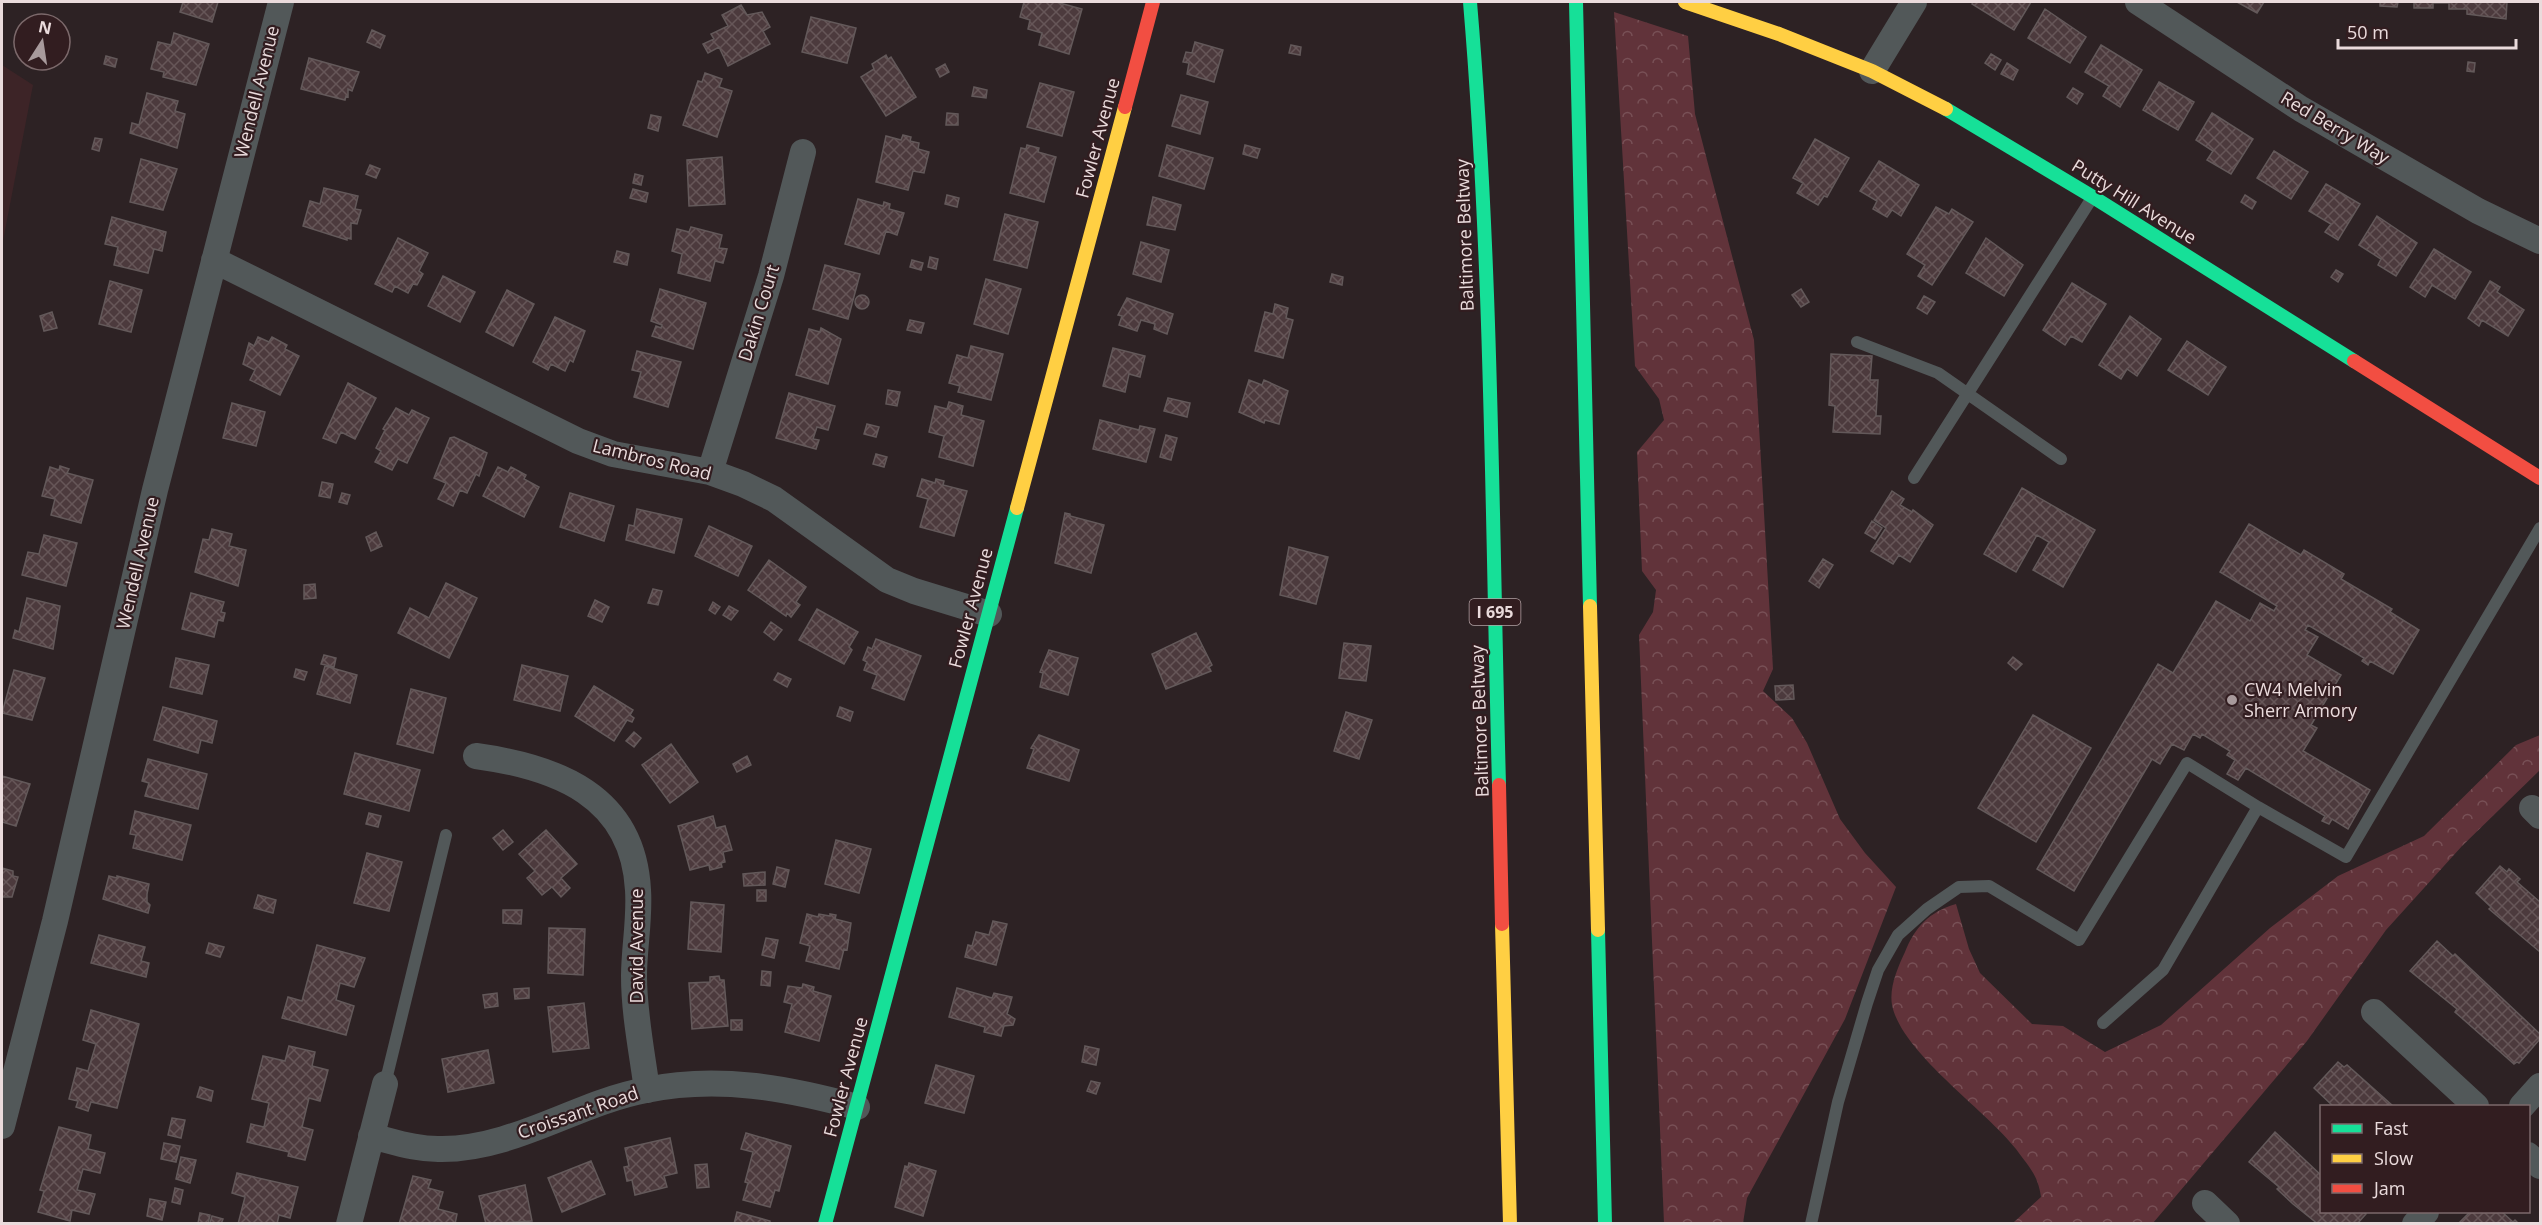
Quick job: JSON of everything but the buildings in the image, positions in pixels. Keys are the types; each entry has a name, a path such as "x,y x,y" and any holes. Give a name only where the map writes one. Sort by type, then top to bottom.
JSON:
{"main road":[{"name":"Fowler Avenue","path":"825,1224 1153,2"},
{"name":"Baltimore Beltway","path":"1470,2 1477,82 1487,328 1510,1224"},
{"path":"1575,2 1605,1224"},
{"name":"Putty Hill Avenue","path":"1685,2 1779,34 1872,71 1954,113 2093,197 2541,478"}],"street":[{"name":"Wendell Avenue","path":"2,1126 57,910 155,490 281,2"},
{"path":"1872,71 1914,2"},
{"name":"Red Berry Way","path":"2140,2 2301,109 2478,211 2541,242"},
{"name":"Dakin Court","path":"710,472 771,276 803,152"},
{"name":"Lambros Road","path":"214,260 578,441 613,454 710,472 774,499 887,580 914,591 988,614"},
{"name":"David Avenue","path":"476,756 512,761 558,774 581,787 595,799 609,814 621,833 630,852 638,890 634,976 647,1090"},
{"path":"2374,1012 2474,1105"},
{"name":"Croissant Road","path":"371,1136 410,1146 441,1150 469,1148 496,1142 622,1095 703,1082 731,1083 815,1095 857,1107"},
{"path":"349,1224 385,1084"},
{"path":"2524,1105 2541,1086"},
{"path":"2205,1203 2227,1224"}],"lane":[{"path":"1914,478 2093,197"},
{"path":"1857,342 1938,373 2061,459"},
{"path":"1811,1224 1838,1102 1864,1014 1878,970 1898,935 1927,909 1959,887 1989,886 2079,940 2187,764 2346,857 2541,528"},
{"path":"2103,1023 2163,970 2258,807"},
{"path":"385,1084 446,836"}],"shaded area":[{"path":"2,65 33,85 2,246"}],"green space":[{"path":"1614,12 1688,36 1695,114 1754,340 1773,669 1763,691 1792,718 1807,743 1840,819 1865,853 1896,887 1845,1019 1747,1198 1743,1223 1664,1223 1639,635 1653,612 1656,590 1642,571 1637,452 1664,420 1659,399 1635,366"},
{"path":"2540,735 2540,770 2462,846 2386,930 2307,1041 2153,1223 2013,1223 2041,1197 2038,1183 2032,1172 2002,1133 1927,1061 1911,1042 1899,1023 1892,1005 1893,984 1897,971 1913,935 1924,922 1938,911 1956,904 1969,949 1980,973 2032,1024 2063,1026 2105,1052 2161,1025 2270,928 2338,876 2424,836 2516,745"}],"traffic: fast":[{"path":"1470,2 1487,295 1499,785"},
{"path":"1576,2 1590,606"},
{"path":"1946,109 2093,197 2354,361"},
{"path":"825,1224 1017,508"},
{"path":"1598,930 1605,1224"}],"traffic: slow":[{"path":"1685,2 1779,34 1872,71 1946,109"},
{"path":"1017,508 1125,107"},
{"path":"1590,606 1598,930"},
{"path":"1502,924 1510,1224"}],"traffic: jam":[{"path":"1125,107 1153,2"},
{"path":"2354,361 2540,478"},
{"path":"1499,785 1502,924"}],"place":[{"name":"CW4 Melvin Sherr Armory","path":"2232,700"}]}
